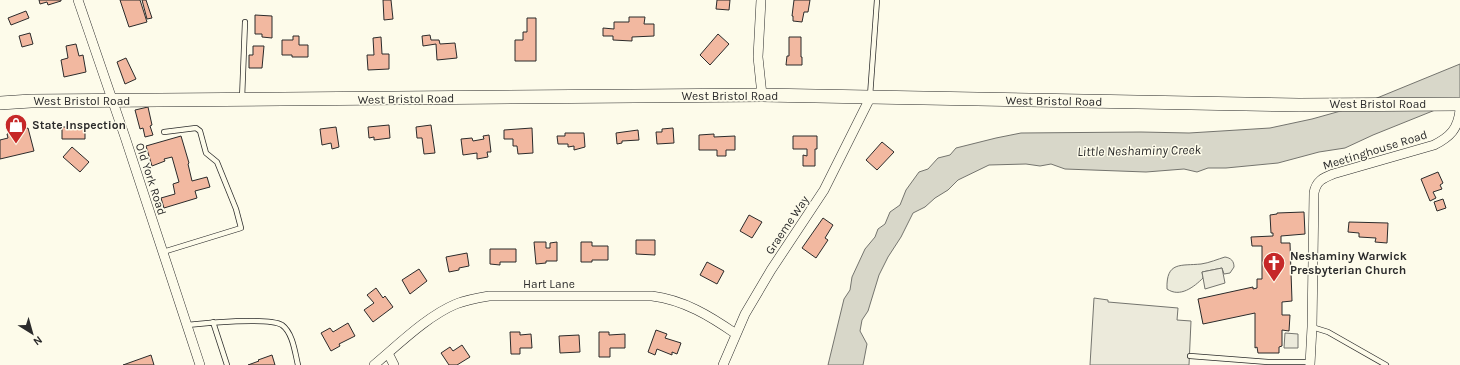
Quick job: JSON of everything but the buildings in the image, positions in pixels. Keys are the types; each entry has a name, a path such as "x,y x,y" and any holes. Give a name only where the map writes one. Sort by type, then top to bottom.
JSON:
{"main road":[{"name":"West Bristol Road","path":"0,103 762,95 870,98 1460,106"}],"street":[{"name":"Old York Road","path":"78,0 200,365"},
{"path":"761,0 758,57 762,95"},
{"name":"Graeme Way","path":"723,365 745,314 771,270 824,190 870,98"},
{"name":"Meetinghouse Road","path":"1310,363 1314,193 1316,184 1321,179 1333,174 1434,145 1444,140 1452,133 1456,124 1460,106"},
{"name":"Hart Lane","path":"374,365 442,310 474,298 489,296 645,296 665,298 677,301 704,313 736,334"},
{"path":"388,353 394,365"}],"lane":[{"path":"870,98 877,0"},
{"path":"242,100 245,22"},
{"path":"163,252 241,228 236,209 217,162 206,153 200,131 196,128 164,132"},
{"path":"213,322 227,365"},
{"path":"186,325 213,322 254,322 275,323 282,325 288,332 294,345 298,365"},
{"path":"1312,327 1328,332 1386,365"},
{"path":"1190,356 1268,362 1310,363"}],"shaded area":[{"path":"1225,257 1233,261 1234,267 1230,273 1224,274 1222,268 1202,272 1203,278 1191,288 1182,292 1167,289 1167,280 1172,269 1181,265 1204,263"},
{"path":"1222,268 1225,283 1205,289 1202,272"},
{"path":"1094,298 1108,300 1108,302 1178,308 1177,320 1191,321 1189,365 1090,365"},
{"path":"1285,333 1298,334 1298,348 1284,348"}],"water":[{"name":"Little Neshaminy Creek","path":"1460,64 1460,100 1373,135 1345,148 1319,152 1278,163 1226,168 1208,168 1197,172 1184,169 1146,172 1065,169 1051,164 1040,166 1026,164 989,165 958,180 948,190 935,198 925,207 913,213 879,275 868,311 862,320 860,331 867,344 863,365 828,365 844,299 850,290 852,277 865,249 875,237 878,229 885,224 890,212 900,205 906,190 919,172 928,169 938,158 950,155 956,148 1021,133 1189,133 1270,128 1312,119 1355,107"}],"place":[{"name":"State Inspection","path":"16,144"},
{"name":"Neshaminy Warwick Presbyterian Church","path":"1274,282"}]}
